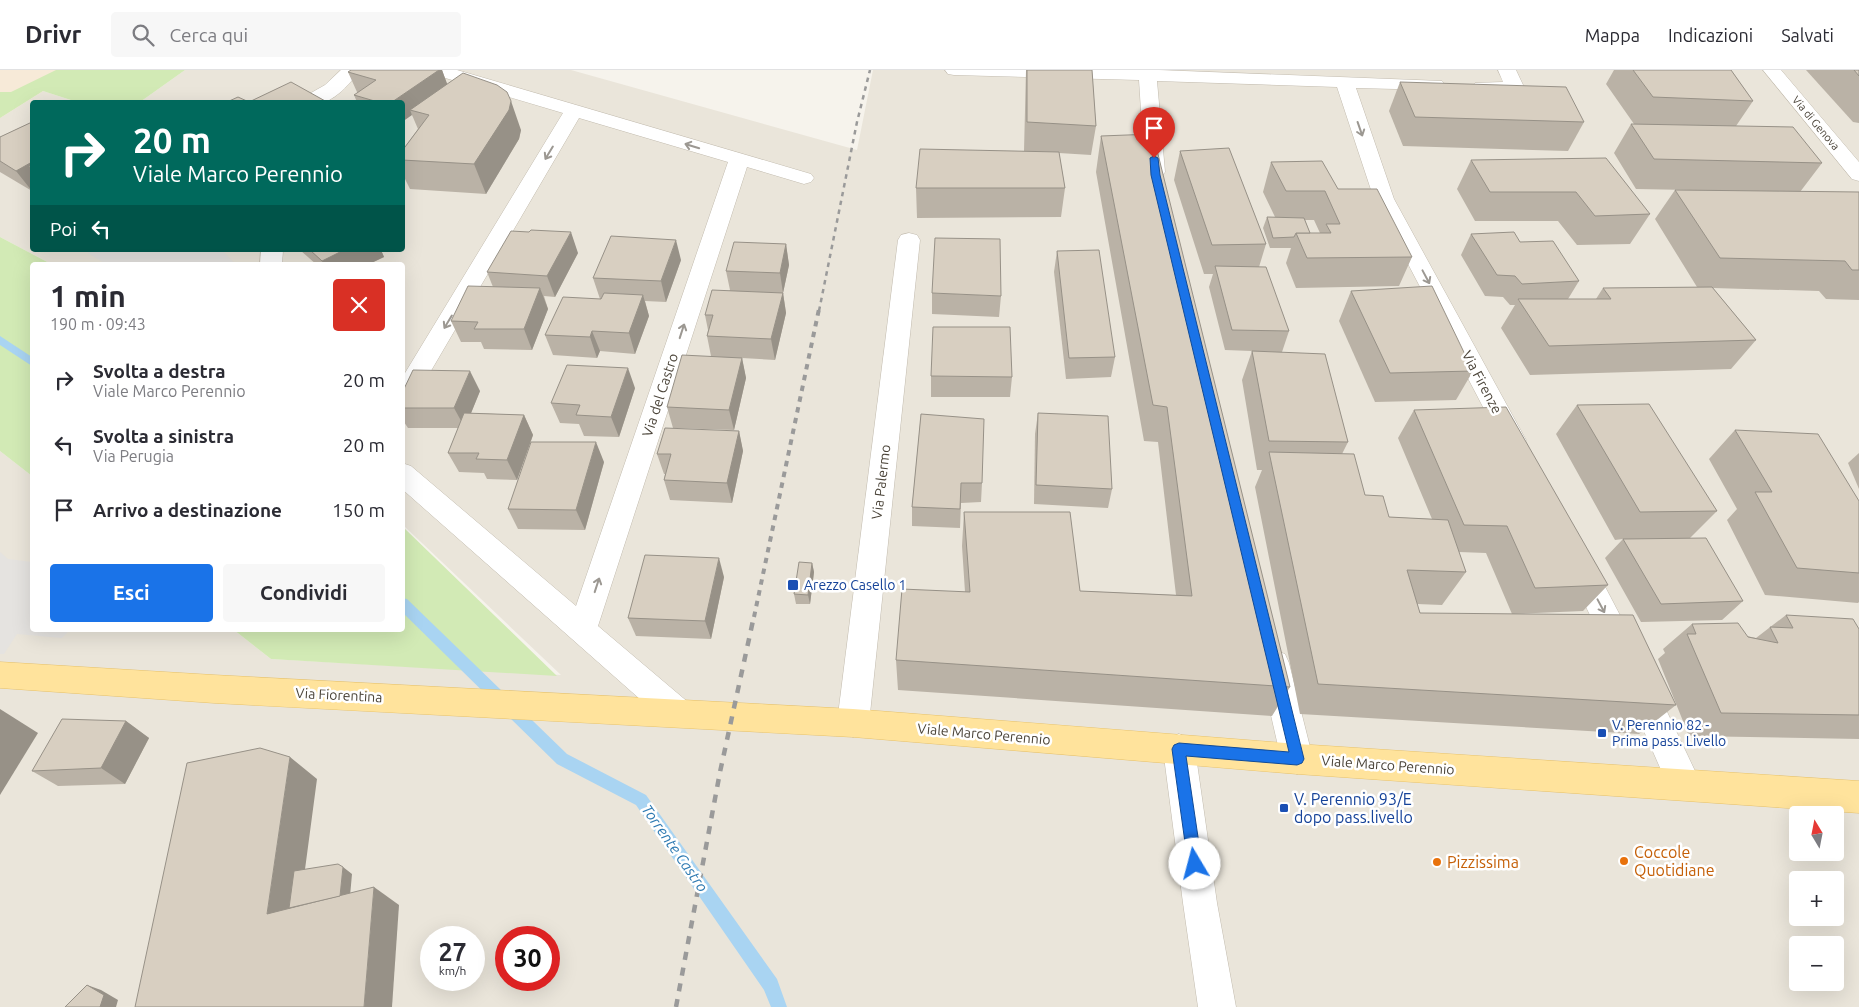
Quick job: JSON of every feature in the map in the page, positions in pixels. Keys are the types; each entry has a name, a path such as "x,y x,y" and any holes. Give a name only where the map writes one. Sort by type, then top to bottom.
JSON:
{"main road":[{"name":"Via Fiorentina","path":"0,675 214,689 678,712"},
{"name":"Viale Marco Perennio","path":"678,712 853,723 1297,759 1859,797"}],"street":[{"path":"318,100 351,70"},
{"path":"438,70 804,178"},
{"path":"954,70 1449,86"},
{"path":"1468,86 1515,87 1507,70"},
{"name":"Via di Genova","path":"1772,70 1859,175"},
{"path":"1148,75 1156,175 1160,194"},
{"name":"Via Firenze","path":"1345,83 1384,199 1523,458"},
{"path":"405,394 574,111"},
{"name":"Via del Castro","path":"582,631 739,160"},
{"name":"Via Palermo","path":"853,723 909,240"},
{"path":"405,476 582,631 678,712"},
{"path":"1569,545 1606,614 1684,784"},
{"path":"1269,644 1297,759"},
{"path":"1179,749 1217,1007"}],"shaded area":[{"path":"0,70 77,70 0,118"},
{"path":"185,70 571,70 857,150 873,70 1859,70 1859,1007 0,1007 0,451 30,474 30,632 237,632 271,659 561,675 405,527 405,262 47,262 0,237 0,118 43,91 71,100 30,100 30,252 405,252 405,100 143,100"},
{"path":"224,252 233,262 102,262 88,253"},
{"path":"0,552 8,559 30,562 30,632 68,632 62,638 17,634 4,654 0,654"}],"green space":[{"path":"56,70 185,70 143,100 71,100 43,91 0,118 0,92 11,92"},
{"path":"0,237 47,262 30,262 30,474 0,451"},
{"path":"405,529 557,676 271,659 237,632 405,632"}],"building":[{"path":"351,70 439,70 395,100 371,100 354,95 376,80 348,72"},
{"path":"1027,70 1092,70 1096,126 1027,122"},
{"path":"1633,70 1731,70 1753,101 1653,97"},
{"path":"463,73 497,85 507,92 511,101 509,110 474,164 405,160 405,147 429,115 410,110"},
{"path":"291,82 323,100 253,100"},
{"path":"1400,82 1566,87 1584,122 1415,117"},
{"path":"238,97 245,100 231,100"},
{"path":"30,123 30,163 16,171 0,161 0,137"},
{"path":"1631,124 1793,127 1822,163 1654,159"},
{"path":"1153,134 1290,687 896,660 902,589 970,592 964,512 1070,512 1080,591 1192,596 1167,407 1153,405 1101,136"},
{"path":"1229,148 1266,244 1212,245 1180,151"},
{"path":"920,149 1059,152 1065,188 916,188"},
{"path":"1606,158 1650,214 1595,216 1576,192 1490,192 1471,160"},
{"path":"1322,161 1338,189 1377,189 1412,257 1307,258 1296,233 1331,233 1326,224 1340,224 1325,191 1286,191 1271,162"},
{"path":"1675,190 1859,192 1859,270 1852,270 1845,261 1720,258"},
{"path":"1267,217 1304,218 1310,233 1296,233 1294,237 1273,238"},
{"path":"531,230 571,232 547,276 487,272 511,231 529,232"},
{"path":"1514,232 1520,242 1553,241 1579,281 1522,284 1515,276 1497,275 1471,234"},
{"path":"611,236 676,240 661,281 593,278"},
{"path":"935,238 1000,239 1001,296 932,293"},
{"path":"734,242 786,244 780,273 726,271"},
{"path":"1099,250 1115,357 1069,358 1057,251"},
{"path":"312,252 340,252 322,261"},
{"path":"1215,266 1266,267 1289,331 1232,330"},
{"path":"468,286 540,288 524,329 474,329 478,322 451,321"},
{"path":"1432,286 1473,371 1390,373 1351,291"},
{"path":"1712,287 1756,340 1549,346 1518,299 1611,299 1603,288"},
{"path":"712,290 783,293 771,339 707,336 713,315 705,315"},
{"path":"604,293 643,295 629,333 592,331 590,337 545,335 563,297 601,299"},
{"path":"933,327 1010,327 1012,377 931,376"},
{"path":"1252,351 1325,354 1348,442 1269,441"},
{"path":"682,355 742,358 729,410 667,407"},
{"path":"567,365 628,368 611,417 576,415 580,405 551,403"},
{"path":"413,370 470,371 454,408 405,408 405,387"},
{"path":"1649,404 1717,511 1640,512 1577,405"},
{"path":"1506,407 1608,585 1535,588 1507,526 1464,525 1414,410"},
{"path":"464,413 524,415 507,460 476,459 479,453 448,453"},
{"path":"1038,413 1108,416 1112,489 1036,485"},
{"path":"921,414 984,419 982,483 961,483 960,509 912,507"},
{"path":"665,428 739,431 727,483 664,480 671,454 657,454"},
{"path":"1735,430 1818,434 1859,501 1859,573 1797,568 1755,492 1772,492"},
{"path":"531,442 596,442 576,510 508,509"},
{"path":"1269,452 1354,454 1365,495 1383,496 1389,517 1448,520 1466,572 1407,570 1420,613 1633,615 1676,705 1318,684"},
{"path":"1706,538 1743,601 1661,604 1623,539"},
{"path":"645,555 719,558 705,621 628,618"},
{"path":"799,562 812,563 808,595 794,594"},
{"path":"1786,615 1853,619 1859,629 1859,715 1721,713 1687,634 1696,634 1692,624 1738,623 1748,637 1778,643 1770,627 1793,628"},
{"path":"62,719 126,721 101,768 32,771"},
{"path":"260,748 290,757 267,914 374,887 364,1007 135,1007 187,763"},
{"path":"338,864 343,867 340,896 289,908 294,871"},
{"path":"87,985 104,995 100,1007 65,1007"}],"waterway":[{"name":"Torrente Castro","path":"0,340 30,361"},
{"name":"Torrente Castro","path":"405,606 562,759 641,800 771,985 779,1007"}],"railway":[{"path":"819,311 857,122 870,70"},
{"path":"754,617 819,309"},
{"path":"676,1007 720,772 754,616"}],"place":[{"name":"Arezzo Casello 1","path":"793,585"},
{"name":"V. Perennio 82 - Prima pass. Livello","path":"1602,733"},
{"name":"V. Perennio 93/E dopo pass.livello","path":"1284,808"},
{"name":"Coccole Quotidiane","path":"1624,861"},
{"name":"Pizzissima","path":"1437,862"}],"route":[{"path":"1154,158 1156,175 1297,759 1179,749 1195,864"}]}
